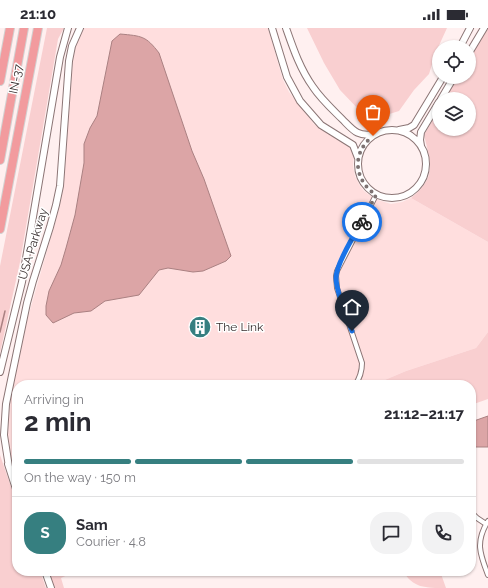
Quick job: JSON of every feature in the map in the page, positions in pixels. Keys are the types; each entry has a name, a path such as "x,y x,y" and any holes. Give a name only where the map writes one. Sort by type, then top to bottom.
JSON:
{"highway":[{"path":"0,78 6,28"},
{"path":"0,81 10,28"},
{"path":"0,160 24,28"},
{"name":"IN-37","path":"0,229 38,28"}],"street":[{"name":"USA Parkway","path":"0,372 22,282 60,57 68,28"},
{"name":"USA Parkway","path":"9,467 4,435 6,404 27,303 56,205 60,186 68,70 72,46 80,28"},
{"path":"272,28 287,77 300,101 321,125 353,145 358,159 361,180 370,191 376,195 388,198 400,197 416,188 423,178 426,167 425,155 413,137 403,132 393,130"},
{"path":"286,28 309,82 320,96 354,131 364,135 377,134 393,130 404,130 414,125 439,84"},
{"path":"464,40 470,28"},
{"path":"476,41 484,28"},
{"path":"422,149 420,140 421,132 432,114"},
{"path":"358,159 365,144 377,134"},
{"path":"359,380 362,371 362,363 337,288 336,276 342,260 376,195"},
{"name":"USA Parkway","path":"0,442 12,476"},
{"path":"476,517 487,522 481,534 480,550 488,576"},
{"path":"47,576 51,588"}],"shaded area":[{"path":"47,28 64,28 58,39 20,262 0,353 0,266"},
{"path":"84,28 268,28 283,80 289,92 314,124 351,147 354,155 353,166 355,176 364,191 375,199 391,204 402,202 411,198 488,242 488,332 476,348 406,371 385,380 14,380 28,317 63,190 73,61 76,45"},
{"path":"307,28 447,28 442,40 432,40 432,65 429,74 414,90 399,111 383,116 371,115 360,111 340,90 324,63"},
{"path":"488,28 488,242 411,198 425,183 430,170 429,154 424,135 432,121 432,136 476,136 476,92 449,92 454,84 476,84 476,48"},
{"path":"120,34 139,36 151,43 159,53 192,151 204,179 231,256 226,261 203,271 193,272 168,268 159,270 139,295 105,301 91,311 74,313 53,323 46,315 49,291 61,265 75,215 84,163 84,144 90,128 97,116 112,41"},
{"path":"488,332 488,399 476,403 476,380 385,380 406,371 476,348"},
{"path":"12,392 12,462 8,435"},
{"path":"488,416 488,447 476,447 476,420"},
{"path":"0,455 12,490 12,576 42,576 46,588 0,588"},
{"path":"50,576 65,576 61,578 64,588 54,588"},
{"path":"406,576 442,576 446,588 420,586 415,584"}],"waterway":[{"path":"0,332 5,311"}],"way so far":[{"path":"362,222 376,195 365,186 361,180 358,159 362,148 373,136"}],"place":[{"name":"The Link","path":"200,327"}],"route":[{"path":"352,331 337,288 336,276 337,270 362,222"}]}
